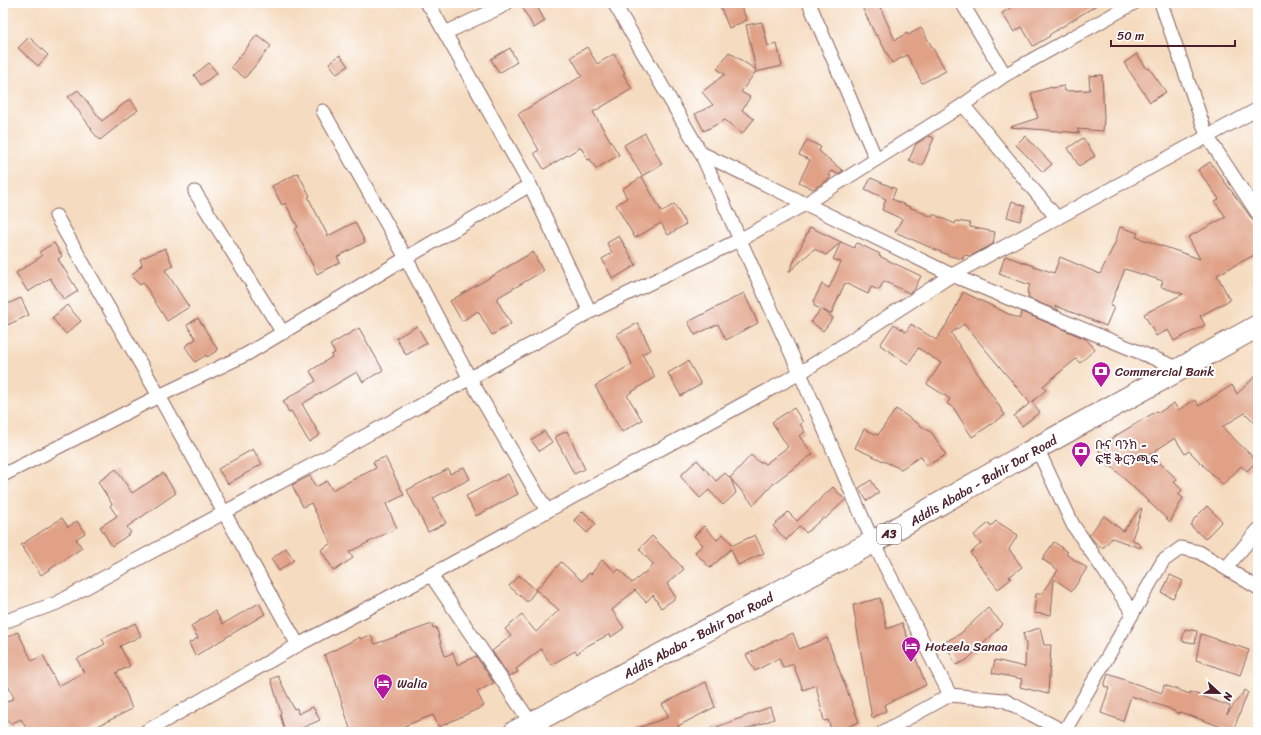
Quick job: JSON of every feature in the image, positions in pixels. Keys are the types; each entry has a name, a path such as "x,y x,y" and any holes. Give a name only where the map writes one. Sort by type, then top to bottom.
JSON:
{"highway":[{"name":"Addis Ababa - Bahir Dar Road","path":"523,728 873,542 1037,448 1258,326"}],"street":[{"path":"426,3 431,8 530,185 590,312"},
{"path":"445,33 507,3"},
{"path":"614,3 701,153 741,239 873,542 950,695"},
{"path":"809,3 876,159"},
{"path":"962,3 1005,75"},
{"path":"3,624 9,620 57,603 470,379 590,312 741,239 805,204 963,105 1005,75 1134,3"},
{"path":"1161,3 1207,136 1258,214"},
{"path":"963,105 1058,218"},
{"path":"145,732 298,645 431,575 547,510 800,373 952,275 1258,109"},
{"path":"323,111 406,258 470,379 547,510"},
{"path":"701,153 952,275 1180,369"},
{"path":"3,475 159,396 248,354 530,185"},
{"path":"195,192 283,333"},
{"path":"56,216 159,396 298,645"},
{"path":"1037,448 1073,525 1133,613"},
{"path":"1226,568 1258,530"},
{"path":"883,732 950,695 1004,700 1064,732 1163,561 1182,548 1199,552 1258,588"},
{"path":"431,575 523,728"}],"building":[{"path":"529,3 535,3 545,21 534,28 522,7"},
{"path":"727,3 739,3 747,20 729,28 720,6"},
{"path":"860,3 878,3 895,40 907,33 908,35 921,28 946,71 922,83 907,55 892,63 877,35 876,36"},
{"path":"1018,3 1100,3 1033,46 1022,27 1014,32 1002,13"},
{"path":"762,22 768,46 777,44 782,66 756,71 741,92 750,97 742,110 754,119 742,134 725,120 704,131 695,114 713,105 702,92 725,74 717,69 729,52 756,70 746,25"},
{"path":"257,35 271,46 245,78 231,67"},
{"path":"29,37 48,55 38,66 18,48"},
{"path":"587,47 597,64 614,54 632,89 593,112 619,155 596,169 590,159 588,160 581,147 544,169 534,153 539,150 518,114 582,76 571,57"},
{"path":"510,48 517,62 499,73 491,59"},
{"path":"1137,54 1166,92 1150,102 1124,63"},
{"path":"340,55 348,66 337,74 329,63"},
{"path":"209,63 217,73 201,85 194,75"},
{"path":"1102,75 1104,118 1103,131 1077,129 1080,133 1010,127 1038,118 1031,93 1052,87 1064,86 1065,91 1090,90 1089,76"},
{"path":"78,90 102,121 130,99 138,110 100,140 91,130 92,129 68,97"},
{"path":"645,133 662,164 642,176 624,145"},
{"path":"929,136 934,138 922,166 909,160 916,144"},
{"path":"1025,136 1052,164 1043,172 1016,145"},
{"path":"1083,138 1095,156 1079,166 1068,148"},
{"path":"807,140 821,147 819,151 843,171 838,174 831,171 828,175 831,176 829,179 813,189 799,182 810,160 799,155"},
{"path":"1210,162 1258,227 1258,253 1217,275 1230,300 1200,316 1205,325 1174,341 1168,330 1156,336 1144,314 1183,294 1161,287 1163,281 1125,269 1110,306 1114,307 1106,326 1054,305 1059,311 1028,298 1029,294 1027,293 1030,285 999,274 1005,256 1054,273 1060,257 1100,274 1115,243 1120,227 1138,233 1136,237 1200,259 1188,237 1226,217 1215,202 1219,199 1198,170"},
{"path":"298,173 310,196 308,197 328,236 355,222 365,242 337,257 340,262 317,274 295,229 298,227 285,203 282,205 272,186"},
{"path":"642,177 662,212 674,204 686,224 668,235 661,223 635,238 616,205 627,198 622,189"},
{"path":"871,178 896,189 892,199 932,217 933,214 955,224 956,221 970,223 970,227 995,232 993,244 970,256 964,255 963,259 950,256 895,232 902,219 882,210 886,199 865,189"},
{"path":"1012,201 1025,206 1020,221 1007,217"},
{"path":"810,227 841,242 826,255 814,249 789,272"},
{"path":"619,236 636,265 613,279 602,259 612,253 607,243"},
{"path":"841,242 854,248 857,243 880,254 879,256 921,276 914,290 909,293 884,281 879,290 871,287 868,294 845,283 831,314 823,310 833,318 823,331 811,322 821,309 814,306 814,300 822,284 829,288 841,262 833,259"},
{"path":"54,243 62,256 58,259 78,291 64,300 50,278 28,292 16,273 42,256 39,252"},
{"path":"165,248 173,266 165,270 189,307 167,321 143,282 140,285 131,276 142,265 140,259"},
{"path":"533,252 543,271 497,298 511,324 492,335 478,311 462,321 450,301"},
{"path":"963,292 1019,319 1022,312 1086,339 1095,349 1080,363 1076,359 1043,386 1046,390 1032,402 1040,412 1022,426 1014,416 1030,403 964,324 951,333 1005,415 972,437 953,407 947,404 950,399 927,384 941,363 918,348 908,364 880,345 894,324 906,332 911,324 936,340 950,319"},
{"path":"744,293 758,323 726,340 718,324 695,335 688,322"},
{"path":"21,298 29,315 3,327 3,306"},
{"path":"67,305 81,321 66,334 52,318"},
{"path":"198,318 218,350 195,362 185,346 196,339 187,325"},
{"path":"638,323 651,350 642,354 655,377 627,395 642,420 622,432 595,386 632,364 617,334"},
{"path":"417,326 427,343 406,355 396,338"},
{"path":"359,328 383,370 363,382 357,372 302,404 320,435 309,442 291,411 289,412 283,401 316,381 310,371 332,357 331,355 335,353 330,345"},
{"path":"688,361 701,384 681,396 668,373"},
{"path":"1258,374 1258,426 1245,413 1222,427 1257,461 1247,471 1241,466 1223,485 1189,451 1185,454 1175,438 1150,454 1177,479 1174,482 1182,490 1178,494 1183,498 1170,522 1111,466 1109,467 1097,447 1157,411 1158,413 1174,403 1178,410 1195,400 1199,406 1232,385 1237,394"},
{"path":"794,408 803,422 800,424 805,432 799,436 813,454 775,482 754,505 730,478 751,455 760,463 761,461 765,464 788,447 772,422"},
{"path":"896,409 932,433 946,455 926,466 921,456 901,469 855,448 864,429 878,435"},
{"path":"544,431 552,442 539,451 531,440"},
{"path":"567,431 585,469 574,474 555,437"},
{"path":"253,449 262,464 228,484 218,469"},
{"path":"385,457 404,495 386,504 397,528 349,552 353,558 334,571 321,550 331,543 311,503 303,507 292,485 310,476 316,487 327,481 332,490 376,468 373,462"},
{"path":"697,460 716,481 725,473 731,479 736,493 723,505 709,490 700,498 680,476"},
{"path":"464,467 470,479 433,498 446,523 428,532 407,490 448,469 450,474"},
{"path":"116,469 132,493 163,473 176,493 127,527 131,533 112,546 100,527 117,516 110,506 112,504 98,482"},
{"path":"508,474 518,494 476,516 466,496"},
{"path":"871,480 879,493 867,501 859,488"},
{"path":"833,487 845,500 825,519 823,518 806,533 800,526 786,540 773,526 788,512 797,521"},
{"path":"1207,506 1222,521 1205,539 1191,526 1194,519"},
{"path":"1141,508 1142,509 1132,539 1141,546 1140,548 1112,538 1104,547 1099,547 1089,535 1104,516 1123,531"},
{"path":"583,511 596,524 587,533 574,520"},
{"path":"62,518 68,527 77,521 85,533 76,539 82,548 41,575 21,545"},
{"path":"996,521 1018,535 1009,549 1022,567 1009,577 1011,579 998,589 970,553 981,544 974,535 989,523 991,526"},
{"path":"704,526 717,540 723,534 733,545 755,535 764,553 738,565 731,549 710,568 695,552 703,545 694,536"},
{"path":"652,536 684,569 667,584 676,598 661,608 653,595 646,602 635,590 612,610 624,628 611,637 610,634 585,647 577,654 575,651 551,665 541,649 516,669 518,672 509,676 492,651 511,636 505,629 522,615 536,632 559,610 536,590 561,562 582,581 589,573 591,574 602,560 616,572 619,569 632,583 654,565 639,549"},
{"path":"1054,542 1068,552 1066,554 1087,568 1072,591 1054,579 1051,615 1034,613 1036,594 1041,594 1058,570 1042,559"},
{"path":"286,548 294,560 279,571 271,559"},
{"path":"519,575 536,590 527,602 509,586"},
{"path":"1170,575 1183,581 1173,598 1162,593"},
{"name":"Hoteela Sanaa","path":"880,598 887,629 902,623 926,685 884,705 886,711 872,718 853,605"},
{"path":"259,603 265,614 195,656 189,643 198,638 191,626 215,611 223,624"},
{"path":"988,608 1003,624 967,660 956,665 945,642 960,634"},
{"path":"135,623 141,636 120,646 130,666 116,673 132,709 86,732 28,732 21,719 10,724 3,711 3,704 14,698 3,675 3,639 18,632 32,661 43,655 58,686 84,673 77,659 105,644 102,639"},
{"path":"432,624 433,628 436,627 445,656 453,653 457,665 476,656 494,683 477,692 484,706 439,727 433,715 404,726 406,732 351,732 332,670 324,655 360,637 360,639 371,635 375,644"},
{"path":"1040,628 1044,645 1051,645 1048,694 1020,687 1022,679 992,673 995,660 1025,667 1026,645 1023,633"},
{"path":"1185,629 1197,631 1195,643 1182,641"},
{"path":"793,633 799,649 827,638 859,722 832,732 828,720 824,721 816,685 803,690 793,664 783,668 779,658 755,671 746,655"},
{"path":"1201,634 1249,650 1240,675 1196,660"},
{"path":"1108,674 1162,693 1164,685 1190,694 1190,692 1230,706 1227,714 1245,690 1248,692 1233,731 1180,712 1179,714 1168,708 1131,696 1123,721 1101,713 1109,688 1104,686"},
{"path":"278,676 294,709 297,708 298,714 313,707 320,720 302,728 303,732 285,732 271,679"},
{"path":"706,682 715,707 678,726 679,732 633,732 632,730 669,717 662,704"},
{"path":"770,707 774,719 738,732 706,732 706,731"}],"place":[{"name":"Commercial Bank","path":"1101,388"},
{"name":"ቡና ባንክ - ፍቼ ቅርንጫፍ","path":"1081,468"},
{"name":"Hoteela Sanaa","path":"911,663"},
{"name":"Walia","path":"383,700"}]}
